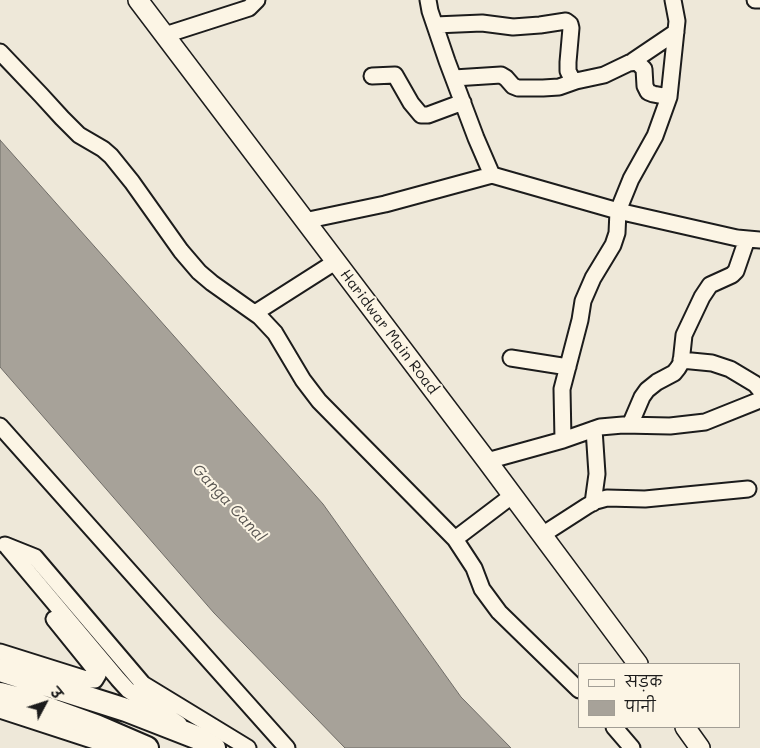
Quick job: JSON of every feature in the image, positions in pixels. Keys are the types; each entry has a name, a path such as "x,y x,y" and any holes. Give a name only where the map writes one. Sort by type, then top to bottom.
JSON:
{"highway":[{"path":"0,670 126,710 206,743"},
{"path":"0,694 27,701 96,726 147,748"}],"main road":[{"name":"Haridwar Main Road","path":"138,0 637,663"},
{"path":"686,728 700,748"}],"street":[{"path":"165,35 249,8 257,0"},
{"path":"428,0 430,11 454,78 492,175"},
{"path":"563,440 562,389 587,290 613,245 617,233 618,211 631,180 655,136 669,97 677,21 673,0"},
{"path":"755,0 760,0"},
{"path":"435,25 482,23 513,26 540,25 566,21 570,24 571,28 568,72 572,79 576,81"},
{"path":"454,78 501,75 518,88 559,87 604,75 633,62 676,32"},
{"path":"0,52 79,135 103,148 132,182 180,251 200,272 212,283 255,313 275,333 303,380 319,401 454,539 474,568 482,589 499,612 578,689"},
{"path":"633,62 642,65 645,86 648,92 669,97"},
{"path":"372,76 395,75 421,115 428,115 463,102"},
{"path":"304,221 385,204 492,175 618,211 754,239 736,271 732,275 710,285 702,297 684,335 681,363 674,373 647,390 630,425"},
{"path":"255,313 335,262"},
{"path":"511,358 568,367"},
{"path":"681,360 712,363 730,369 758,385"},
{"path":"487,461 563,440 594,429 630,425 670,426 705,422 760,400"},
{"path":"0,426 287,748"},
{"path":"592,503 597,474 594,429"},
{"path":"542,535 592,503 608,498 645,499 748,489"},
{"path":"454,539 512,495"},
{"path":"0,652 89,680 95,680 98,675 18,575 2,542"},
{"path":"2,542 128,690 206,743"},
{"path":"2,542 35,557 143,684 248,748"},
{"path":"0,710 113,748"},
{"path":"615,728 632,748"}],"water":[{"name":"Ganga Canal","path":"0,140 323,504 461,697 511,748 345,748 214,613 0,367"}]}
